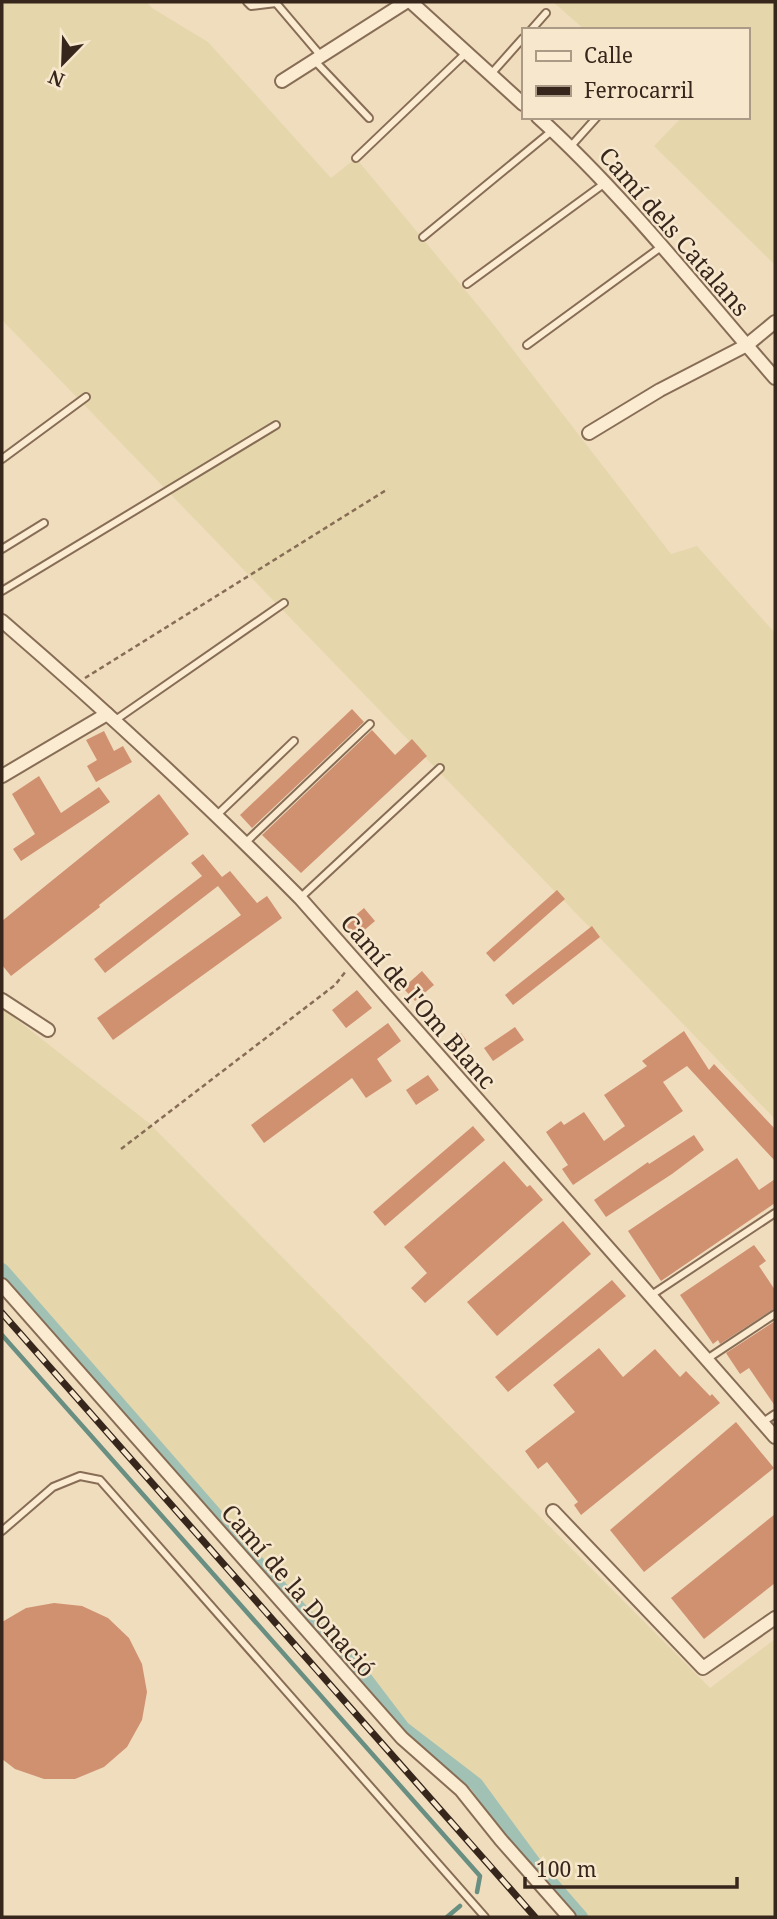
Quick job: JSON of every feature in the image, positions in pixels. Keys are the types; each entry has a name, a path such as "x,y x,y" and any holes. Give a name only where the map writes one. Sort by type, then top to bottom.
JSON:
{"street":[{"path":"282,81 408,2 522,103"},
{"name":"Camí dels Catalans","path":"540,119 571,146 605,183 775,377"},
{"path":"589,433 660,390 747,345 775,322"},
{"name":"Camí de l'Om Blanc","path":"2,621 245,842 300,898 775,1437"},
{"path":"2,776 110,717"},
{"path":"2,1000 48,1030"},
{"name":"Camí de la Donació","path":"2,1285 402,1738 461,1790 569,1917"},
{"path":"553,1511 703,1668 775,1618"}],"lane":[{"path":"247,2 251,6 276,3 369,118"},
{"path":"533,28 546,13"},
{"path":"491,74 522,39"},
{"path":"356,158 466,52"},
{"path":"571,146 595,119"},
{"path":"423,237 553,130"},
{"path":"467,284 605,183"},
{"path":"527,345 661,247"},
{"path":"2,459 86,397"},
{"path":"2,591 276,425"},
{"path":"2,549 44,523"},
{"path":"110,717 284,603"},
{"path":"245,842 370,724"},
{"path":"215,816 293,741"},
{"path":"300,898 440,768"},
{"path":"650,1296 775,1213"},
{"path":"707,1359 775,1314"},
{"path":"763,1422 775,1414"},
{"path":"2,1531 54,1487 80,1476 100,1480 485,1917"}],"path":[{"path":"74,685 388,489"},
{"path":"121,1149 335,985 355,960"}],"shaded area":[{"path":"2,2 147,2 152,8 208,42 331,178 356,158 490,320 671,554 697,546 775,633 775,1119 2,320"},
{"path":"553,2 775,2 775,265 654,146 680,119 749,119 749,28 583,28"},
{"path":"2,1008 149,1123 710,1688 775,1639 775,1917 580,1917 2,1269"}],"building":[{"path":"352,709 364,722 252,828 240,815"},
{"path":"372,730 395,755 412,739 427,756 301,873 262,835"},
{"path":"104,731 114,751 123,746 132,762 96,782 87,766 97,760 86,740"},
{"path":"39,776 61,813 99,787 110,802 21,861 13,849 35,834 12,794"},
{"path":"159,794 189,834 11,976 2,965 2,921"},
{"path":"203,854 222,877 230,871 257,903 267,896 282,918 113,1040 97,1018 241,915 218,886 105,973 94,959 202,876 191,863"},
{"path":"557,890 565,899 494,962 486,953"},
{"path":"364,908 375,921 354,939 343,926"},
{"path":"592,926 600,937 513,1005 505,995"},
{"path":"422,971 434,985 415,1001 403,988"},
{"path":"357,990 372,1008 346,1028 332,1010"},
{"path":"388,1023 401,1041 377,1059 392,1081 366,1098 352,1078 264,1143 251,1125"},
{"path":"515,1027 524,1040 493,1061 484,1048"},
{"path":"684,1031 709,1070 714,1064 775,1129 775,1161 687,1066 663,1082 683,1111 573,1185 562,1169 568,1165 546,1132 561,1121 564,1125 584,1112 604,1141 625,1126 604,1095 647,1066 642,1061"},
{"path":"461,1033 472,1048 457,1058 446,1043"},
{"path":"428,1075 439,1090 416,1105 406,1090"},
{"path":"473,1126 485,1140 385,1226 373,1212"},
{"path":"694,1135 704,1150 606,1217 594,1200 648,1162 649,1164"},
{"path":"737,1158 759,1190 775,1179 775,1203 661,1281 628,1231"},
{"path":"504,1161 527,1187 530,1185 543,1200 425,1303 411,1288 427,1273 404,1247"},
{"path":"563,1221 591,1254 497,1336 467,1302"},
{"path":"754,1245 766,1261 759,1266 775,1290 775,1308 720,1344 718,1340 713,1344 680,1295"},
{"path":"612,1280 626,1296 508,1392 495,1377"},
{"path":"775,1321 775,1406 749,1368 740,1374 726,1353"},
{"path":"599,1348 623,1377 655,1349 680,1377 686,1371 720,1403 581,1515 574,1505 578,1502 547,1462 538,1469 525,1451 575,1412 553,1385"},
{"path":"736,1422 774,1468 644,1572 610,1530"},
{"path":"775,1514 775,1583 704,1639 671,1598"},
{"path":"54,1603 82,1606 108,1618 129,1638 142,1664 147,1692 142,1720 127,1747 104,1767 75,1779 44,1779 15,1769 2,1759 2,1622 26,1608"}],"waterway":[{"path":"2,1270 257,1562 320,1631 349,1657 403,1728 476,1784 534,1863 581,1917"},
{"path":"2,1335 480,1876 477,1892"},
{"path":"447,1917 460,1906"}],"railway":[{"path":"2,1313 535,1917"}]}
